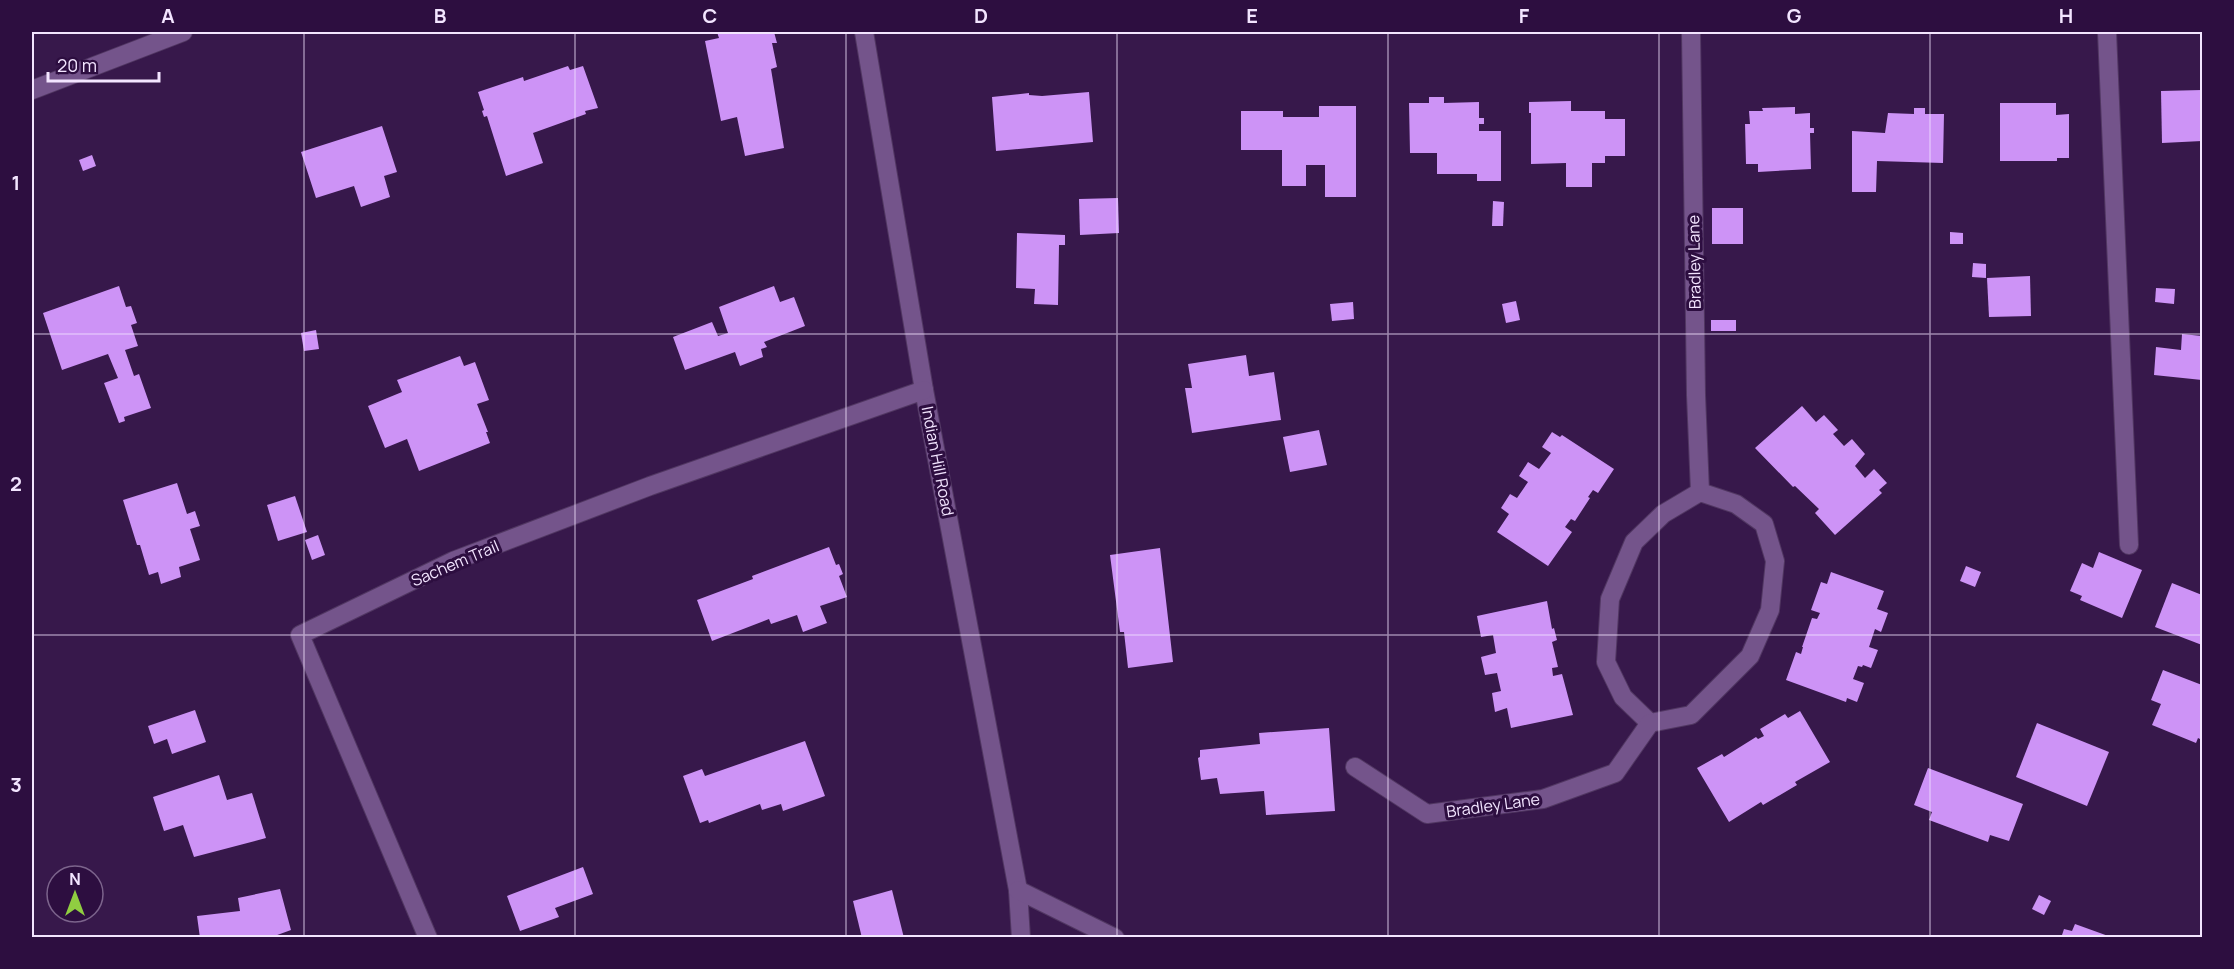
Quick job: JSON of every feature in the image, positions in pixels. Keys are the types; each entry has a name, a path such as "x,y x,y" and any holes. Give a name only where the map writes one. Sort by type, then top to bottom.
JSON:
{"street":[{"path":"32,90 183,32"},
{"name":"Indian Hill Road","path":"864,32 924,390 1018,890 1021,938"},
{"name":"Bradley Lane","path":"1691,32 1696,395 1700,492"},
{"path":"2107,32 2129,545"},
{"name":"Sachem Trail","path":"428,938 300,635 453,561 650,486 924,390"},
{"path":"1700,492 1736,504 1764,524 1775,561 1770,610 1750,656 1691,715 1650,723 1623,697 1606,662 1610,599 1634,542 1663,514 1700,492"},
{"name":"Bradley Lane","path":"1355,767 1427,814 1543,799 1615,773 1650,723"},
{"path":"1018,890 1114,938"}],"building":[{"path":"717,32 774,32 777,43 772,43 777,67 771,69 784,148 745,156 737,117 721,121 705,41 719,38"},
{"path":"568,66 570,70 583,66 598,108 585,111 586,114 533,133 543,163 506,176 487,116 484,117 482,111 484,110 478,92 523,77 524,81"},
{"path":"2202,90 2202,141 2162,143 2161,91"},
{"path":"1089,92 1093,142 996,151 992,97 1029,93 1029,95 1042,96"},
{"path":"1429,97 1444,97 1444,103 1479,102 1479,118 1484,118 1484,124 1479,124 1479,131 1501,131 1501,181 1477,181 1477,174 1437,174 1437,153 1410,153 1409,103 1429,103"},
{"path":"1571,101 1571,111 1605,111 1605,119 1625,119 1625,156 1605,156 1605,163 1592,163 1592,187 1566,187 1566,163 1531,164 1529,102"},
{"path":"2000,103 2056,103 2056,115 2069,114 2069,158 2057,158 2057,161 2000,161"},
{"path":"1319,106 1356,106 1356,197 1325,197 1325,165 1306,165 1306,186 1282,186 1282,150 1241,150 1241,111 1283,111 1283,117 1319,117"},
{"path":"1795,107 1795,114 1810,113 1810,128 1814,128 1814,133 1810,133 1811,169 1758,172 1758,164 1746,164 1745,124 1750,124 1749,111 1763,111 1762,108"},
{"path":"1914,108 1925,108 1925,114 1944,114 1943,163 1877,161 1876,192 1852,192 1852,131 1885,133 1888,113 1914,114"},
{"path":"382,126 397,172 384,176 390,197 361,207 354,186 316,198 301,152"},
{"path":"92,155 96,166 83,171 79,160"},
{"path":"1118,198 1119,233 1080,235 1079,199"},
{"path":"1493,201 1504,202 1503,226 1492,226"},
{"path":"1712,208 1743,208 1743,244 1712,244"},
{"path":"1950,232 1963,233 1963,244 1950,244"},
{"path":"1017,233 1065,235 1065,245 1059,245 1058,305 1034,304 1035,289 1016,288"},
{"path":"1973,263 1986,264 1986,278 1972,277"},
{"path":"2030,276 2031,316 1989,317 1987,278"},
{"path":"119,286 126,307 131,306 137,323 131,325 138,346 125,350 134,376 139,374 151,408 124,417 125,421 119,423 104,383 118,378 108,354 62,370 43,313"},
{"path":"774,286 780,302 794,297 805,326 764,342 767,347 761,349 763,357 740,366 735,352 685,370 673,337 712,322 718,336 728,333 719,307"},
{"path":"2156,288 2175,289 2174,304 2155,302"},
{"path":"1516,301 1520,320 1506,323 1502,304"},
{"path":"1353,302 1354,319 1332,321 1330,304"},
{"path":"1711,320 1736,320 1736,331 1711,331"},
{"path":"316,330 319,349 304,351 301,333"},
{"path":"2182,334 2202,336 2202,380 2154,375 2156,347 2181,350"},
{"path":"1246,355 1249,376 1274,372 1281,420 1192,433 1185,388 1192,388 1188,364"},
{"path":"460,356 464,366 475,362 489,400 477,404 490,443 419,471 407,439 385,448 368,406 402,392 397,380"},
{"path":"1802,406 1816,422 1824,415 1838,430 1833,434 1844,446 1852,439 1865,454 1855,466 1865,478 1874,469 1887,483 1879,490 1882,493 1835,535 1815,513 1819,509 1795,486 1793,487 1755,448"},
{"path":"1319,430 1327,465 1290,472 1283,437"},
{"path":"1552,432 1560,437 1562,435 1614,469 1598,493 1593,490 1575,521 1571,519 1565,527 1572,532 1548,566 1497,532 1509,514 1501,508 1510,494 1517,498 1528,482 1519,476 1528,462 1539,469 1551,453 1542,447"},
{"path":"177,483 187,514 195,511 200,526 190,529 200,560 179,567 181,577 161,584 158,572 149,575 123,500"},
{"path":"295,496 307,532 278,541 267,505"},
{"path":"318,535 325,555 312,560 305,540"},
{"path":"829,547 836,565 839,564 843,574 839,576 847,597 820,606 827,623 803,632 797,615 771,624 769,619 712,641 697,600"},
{"path":"1160,548 1173,662 1128,668 1124,632 1120,632 1110,555"},
{"path":"2099,552 2142,570 2122,618 2080,600 2082,596 2070,591 2082,563 2093,568"},
{"path":"1966,566 1981,572 1975,587 1960,581"},
{"path":"1831,572 1884,591 1877,609 1888,613 1881,632 1875,629 1869,647 1878,650 1871,668 1858,666 1853,679 1864,683 1857,702 1847,698 1846,702 1786,680 1796,652 1801,654 1812,618 1817,619 1820,613 1811,610 1821,582 1827,584"},
{"path":"2172,583 2202,595 2202,645 2155,627"},
{"path":"1547,601 1552,629 1554,628 1557,640 1552,642 1558,667 1552,668 1553,676 1562,674 1573,715 1511,728 1507,708 1495,712 1492,693 1501,691 1497,673 1485,675 1481,657 1496,653 1493,635 1481,637 1477,616"},
{"path":"2163,670 2202,685 2202,740 2198,738 2196,743 2152,725 2161,704 2151,700"},
{"path":"195,710 206,742 172,754 167,739 154,744 148,726"},
{"path":"1800,711 1830,762 1795,782 1797,785 1763,805 1761,802 1729,822 1697,768 1722,754 1724,757 1756,737 1758,739 1764,736 1760,729 1785,714 1788,718"},
{"path":"2037,723 2109,752 2087,806 2016,777"},
{"path":"1329,728 1335,811 1266,815 1264,791 1220,794 1217,778 1201,780 1198,758 1200,750 1260,744 1259,733"},
{"path":"805,741 825,796 783,811 781,804 762,810 760,804 709,823 708,820 700,823 683,776 702,769 705,776"},
{"path":"1928,768 2023,804 2009,841 1990,835 1988,842 1929,820 1932,812 1914,805"},
{"path":"219,775 227,800 252,793 266,838 194,857 183,825 164,831 153,797"},
{"path":"583,867 593,894 555,908 559,917 520,931 507,896"},
{"path":"280,889 291,930 269,938 200,938 197,916 240,911 238,898"},
{"path":"892,890 904,938 862,938 853,901"},
{"path":"2039,895 2051,901 2044,915 2032,909"},
{"path":"2075,924 2111,938 2061,938 2064,929 2072,931"}]}
